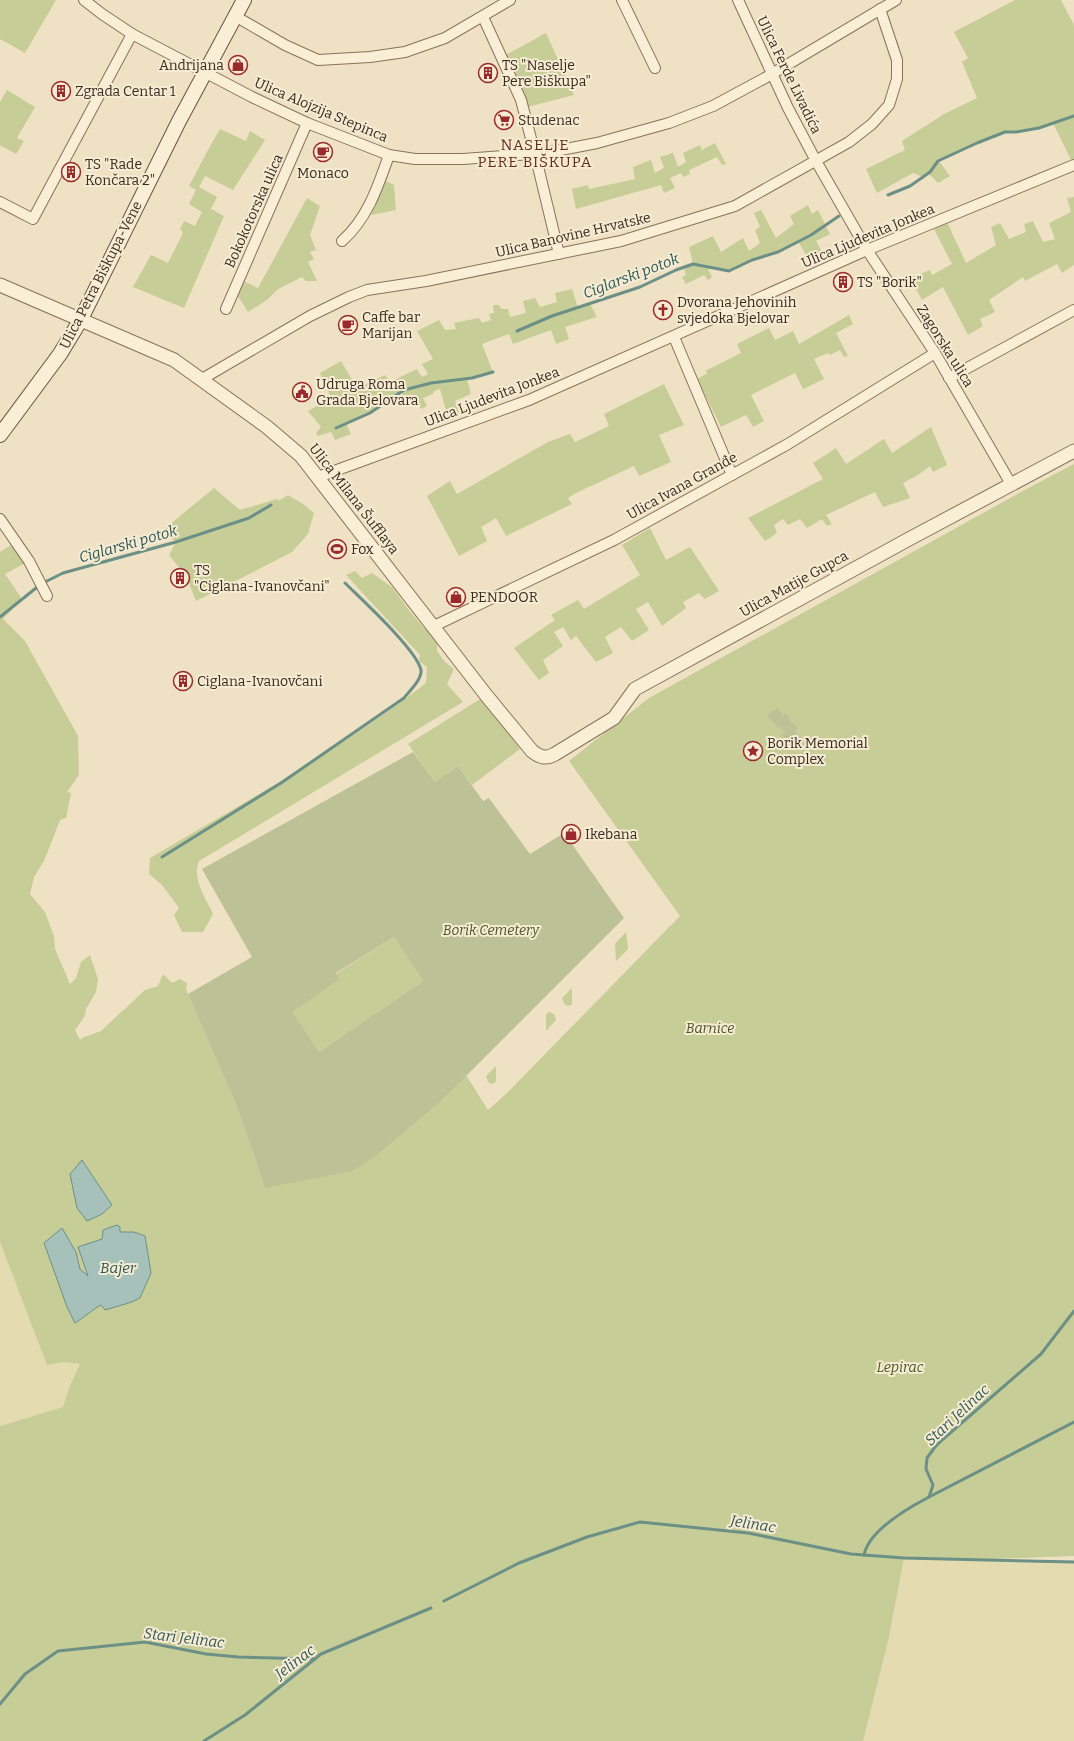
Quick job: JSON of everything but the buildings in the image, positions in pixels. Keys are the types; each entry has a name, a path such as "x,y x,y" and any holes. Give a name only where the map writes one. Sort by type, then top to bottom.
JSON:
{"main road":[{"name":"Ulica Petra Biškupa-Vene","path":"0,435 60,354 80,321 179,122 244,0"}],"street":[{"name":"Ulica Alojzija Stepinca","path":"84,0 132,34 252,97 307,123 389,154 415,159 447,159 535,154 597,143 669,122 713,106 772,74 896,0"},
{"path":"235,16 285,45 318,60 370,57 405,52 445,38 510,0"},
{"path":"622,0 655,68"},
{"name":"Ulica Ferde Livadića","path":"738,0 772,74 816,161"},
{"name":"Ulica Banovine Hrvatske","path":"202,379 310,316 367,290 426,281 621,241 736,206 849,142 872,124 889,105 897,79 897,60 880,9"},
{"path":"483,16 521,100 559,254"},
{"path":"0,202 33,219 132,34"},
{"name":"Bokokotorska ulica","path":"226,309 307,123"},
{"path":"342,241 357,226 371,202 389,154"},
{"name":"Zagorska ulica","path":"816,161 867,250 935,353 1011,484"},
{"name":"Ulica Ljudevita Jonkea","path":"318,477 529,400 674,337 867,250 1074,165"},
{"name":"Ulica Milana Šufflaya","path":"0,285 80,321 174,360 267,427 302,456 532,751 542,758"},
{"path":"949,378 1074,310"},
{"path":"674,337 732,475"},
{"name":"Ulica Ivana Granđe","path":"434,626 614,540 788,444 935,353"},
{"name":"Ulica Matije Gupca","path":"542,758 556,754 614,718 635,689 1074,451"},
{"path":"0,519 29,561 47,596"}],"shaded area":[{"path":"0,1242 47,1365 64,1362 81,1364 69,1388 63,1407 0,1426"},
{"path":"904,1558 1074,1562 1074,1741 862,1741"}],"green space":[{"path":"0,0 56,0 25,53 0,39"},
{"path":"1015,0 1061,0 1074,25 1074,159 1071,160 1053,123 1026,131 1005,132 939,161 950,176 938,183 929,174 923,177 913,173 877,193 866,169 905,150 902,141 944,114 977,98 962,62 968,58 954,32"},
{"path":"546,33 574,95 527,107 504,56"},
{"path":"7,90 35,107 17,138 24,141 16,154 0,145 0,102"},
{"path":"220,129 246,141 250,131 265,140 233,190 205,176 199,187 217,197 211,209 224,216 184,308 133,287 151,255 168,263 183,233 180,229 184,221 195,226 202,212 189,204 196,190 189,186"},
{"path":"715,143 726,164 722,165 717,157 689,170 690,174 683,177 681,173 670,178 675,188 664,193 661,185 576,209 572,189 588,185 589,189 635,179 633,167 651,160 655,173 664,168 660,157 673,153 678,167 686,162 683,153 700,145 702,150"},
{"path":"386,181 394,185 396,210 371,215"},
{"path":"1074,197 1074,265 1062,273 1057,264 1025,281 1023,277 989,300 995,312 980,319 983,326 968,335 943,287 922,300 910,278 930,270 932,275 952,264 934,229 947,222 966,263 996,245 991,227 1000,223 1009,239 1026,232 1024,224 1033,221 1043,242 1055,239 1049,223 1071,212 1067,198"},
{"path":"307,198 320,206 310,235 316,250 310,252 314,259 308,262 317,281 306,281 302,277 278,289 267,300 248,312 234,290 239,279 258,288"},
{"path":"808,205 812,214 818,210 830,234 816,241 826,259 811,264 798,241 778,252 752,260 729,271 713,267 708,269 712,277 708,280 704,275 686,284 682,277 686,275 684,268 693,264 689,247 713,236 721,252 743,238 749,251 760,243 755,230 760,227 754,213 761,210 776,238 794,224 790,216"},
{"path":"572,289 578,308 590,304 597,317 565,327 569,339 556,344 551,330 513,344 509,334 482,344 493,372 467,379 471,394 455,401 460,415 448,417 440,389 423,398 427,406 421,409 417,401 408,406 401,392 370,413 346,423 351,434 335,440 331,432 318,436 316,433 321,427 308,411 331,398 320,373 341,361 357,388 385,375 390,382 417,369 422,377 428,374 422,364 433,359 417,331 439,320 445,330 456,329 454,323 479,318 482,323 491,320 489,314 494,313 493,305 499,305 501,309 508,309 510,317 526,313 523,301 535,298 540,307 557,302 555,293"},
{"path":"849,315 853,324 836,333 848,356 844,357 840,350 830,355 828,353 814,359 824,379 803,389 795,373 751,395 764,421 753,427 746,415 721,427 697,379 708,373 705,371 741,353 737,344 769,328 775,340 793,331 799,344"},
{"path":"664,384 684,425 659,435 671,462 639,476 634,466 576,493 568,498 572,504 506,536 496,518 481,527 487,541 459,556 427,496 450,481 457,494 548,442 570,434 575,442 609,426 604,414"},
{"path":"931,427 947,465 933,472 930,466 918,475 903,483 910,498 883,507 875,492 826,515 832,524 827,526 822,519 807,528 800,519 788,525 783,519 774,525 777,533 765,541 748,518 823,479 813,463 836,448 846,464 884,439 892,453"},
{"path":"1074,464 1074,1556 966,1560 904,1558 888,1641 863,1741 0,1741 0,1426 63,1407 69,1388 80,1364 64,1362 47,1365 0,1242 0,552 16,542 29,561 5,574 22,599 3,619 25,641 78,736 79,775 67,792 71,793 66,818 60,820 44,861 34,877 30,894 45,912 54,936 55,949 70,984 76,978 81,962 90,955 98,979 96,992 86,1009 85,1016 75,1030 80,1040 101,1031 145,990 158,986 163,974 172,983 180,979 187,983 186,988 188,994 237,1107 265,1188 443,1099 466,1075 488,1110 508,1092 680,916 569,761 649,698"},
{"path":"214,488 240,510 277,499 278,501 288,495 314,513 308,534 292,552 196,601 186,576 169,555 176,542 162,531"},
{"path":"650,528 666,560 690,547 719,591 705,599 699,593 683,602 686,608 662,626 648,602 636,609 649,630 632,641 621,627 605,637 613,653 596,662 576,636 571,640 563,627 554,632 563,646 543,660 549,673 539,680 514,648 555,620 551,615 578,600 584,609 640,575 622,545"},
{"path":"355,571 362,578 372,573 393,588 423,627 438,640 437,651 445,662 454,669 447,684 463,702 199,861 197,868 198,881 203,895 213,914 203,932 182,932 174,915 179,908 162,885 149,874 150,858 291,775 360,731 426,683 427,667 419,661 420,655 346,575"},
{"path":"482,698 520,749 472,785 458,766 435,782 408,744"},
{"path":"778,708 783,716 786,713 791,722 798,728 795,731 801,740 792,747 782,735 785,733 780,727 778,728 767,715"},
{"name":"Borik Cemetery","path":"413,752 435,782 458,766 483,801 489,798 530,854 564,833 624,918 443,1099 377,1155 352,1171 265,1188 237,1107 188,994 252,957 202,869","holes":["394,937 423,981 319,1052 293,1012 339,979 336,973"]},
{"path":"626,932 628,949 616,961 615,944"},
{"path":"394,937 423,981 319,1052 293,1012 338,979 336,974"},
{"path":"572,988 572,1004 569,1006 565,1005 562,998"},
{"path":"549,1012 554,1014 556,1020 546,1031 546,1015"},
{"path":"496,1066 496,1081 493,1084 488,1082 486,1076"}],"water":[{"path":"82,1160 112,1205 102,1214 87,1221 77,1208 70,1174"},
{"name":"Bajer","path":"117,1225 120,1227 120,1232 134,1232 145,1236 151,1273 140,1298 105,1310 101,1305 75,1323 67,1307 44,1243 62,1228 76,1252 80,1269 88,1276 78,1247 102,1239 103,1230"}],"waterway":[{"name":"Ciglarski potok","path":"888,195 910,186 930,172 938,161 977,143 1005,132 1016,132 1039,128 1074,116"},
{"name":"Ciglarski potok","path":"517,331 552,316 640,287 676,270 693,264 729,271 752,260 778,252 811,235 839,216"},
{"name":"Ciglarski potok","path":"336,428 370,413 404,390 431,383 472,378 493,372"},
{"name":"Ciglarski potok","path":"0,617 41,584 63,573 176,542 249,518 271,505"},
{"path":"162,857 281,783 404,698 417,681 421,674 421,670 410,650 388,625 345,583"},
{"name":"Stari Jelinac","path":"864,1555 867,1546 881,1529 890,1521 929,1497 933,1485 926,1469 927,1458 935,1447 1041,1354 1074,1311"},
{"path":"929,1497 1074,1422"},
{"name":"Jelinac","path":"444,1601 519,1563 587,1537 640,1522 748,1533 851,1554 904,1558 1074,1562"},
{"name":"Jelinac","path":"204,1741 245,1715 321,1654 431,1608"},
{"name":"Stari Jelinac","path":"0,1704 25,1674 58,1651 145,1642 206,1654 238,1657 315,1659"}],"place":[{"name":"Andrijana","path":"238,65"},
{"name":"TS \"Naselje Pere Biškupa\"","path":"488,73"},
{"name":"Zgrada Centar 1","path":"61,91"},
{"name":"Studenac","path":"504,120"},
{"name":"Monaco","path":"323,152"},
{"name":"TS \"Rade Končara 2\"","path":"71,172"},
{"name":"TS \"Borik\"","path":"843,282"},
{"name":"Dvorana Jehovinih svjedoka Bjelovar","path":"663,310"},
{"name":"Caffe bar Marijan","path":"348,325"},
{"name":"Udruga Roma Grada Bjelovara","path":"302,392"},
{"name":"Fox","path":"337,549"},
{"name":"TS \"Ciglana-Ivanovčani\"","path":"180,578"},
{"name":"PENDOOR","path":"456,597"},
{"name":"Ciglana-Ivanovčani","path":"183,681"},
{"name":"Borik Memorial Complex","path":"753,751"},
{"name":"Ikebana","path":"571,834"}],"district":[{"name":"NASELJE PERE BIŠKUPA","path":"535,154"}],"park label":[{"name":"Barnice","path":"710,1028"},
{"name":"Lepirac","path":"900,1367"}]}
